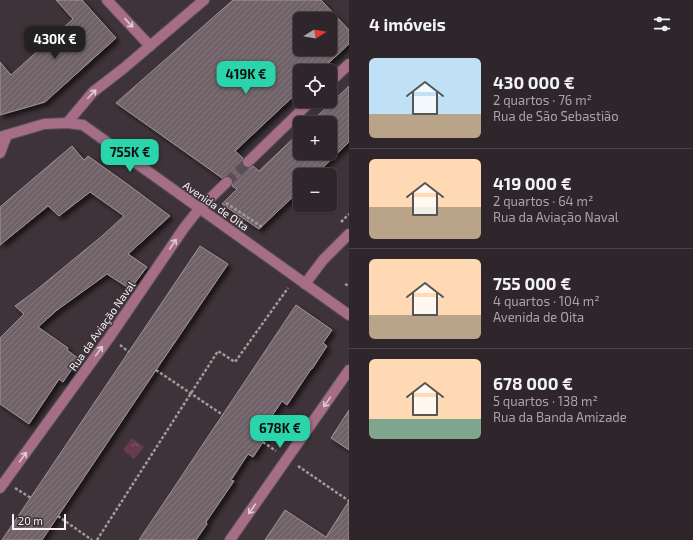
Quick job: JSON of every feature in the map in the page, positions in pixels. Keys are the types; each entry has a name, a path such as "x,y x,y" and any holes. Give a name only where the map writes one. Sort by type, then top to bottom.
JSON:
{"street":[{"path":"107,0 150,46"},
{"path":"67,123 93,92 124,68 204,0"},
{"path":"337,75 349,64"},
{"path":"248,162 304,108"},
{"name":"Avenida de Oita","path":"4,136 44,124 67,123 83,125 349,315"},
{"path":"0,153 4,136"},
{"name":"Rua da Aviação Naval","path":"0,488 109,338 184,228 199,209 227,182"},
{"path":"305,284 323,260 349,234"},
{"path":"230,540 349,370"}],"path":[{"path":"224,202 262,227"},
{"path":"339,223 349,214"},
{"path":"97,540 218,351 235,362 296,277"},
{"path":"345,284 349,286"},
{"path":"156,370 223,415"},
{"path":"263,442 349,501"},
{"path":"58,516 92,540"}],"green space":[{"path":"132,438 144,447 134,459 123,450"}],"building":[{"path":"56,0 82,0 116,38 45,102 0,115 0,62 11,75 73,19"},
{"path":"233,0 321,0 332,12 293,12 293,56 336,56 328,64 293,64 293,97 235,151 243,158 242,163 244,167 249,168 253,166 259,171 293,139 293,160 330,160 322,168 293,168 293,197 259,229 222,204 237,189 232,186 233,181 231,177 226,176 222,178 116,103"},
{"path":"337,17 349,30 349,44 337,55"},
{"path":"349,86 349,142 337,154 337,116 317,116 326,108 337,108 337,97"},
{"path":"72,146 84,160 88,156 170,216 128,254 147,267 130,289 107,274 57,310 38,327 68,348 67,350 79,359 63,382 59,379 29,424 0,404 0,338 24,314 15,306 102,236 124,216 90,192 59,216 48,206 0,245 0,207"},
{"path":"200,246 228,264 42,540 2,540"},
{"path":"296,305 332,330 323,343 327,346 312,369 287,405 282,401 261,432 267,436 253,457 248,454 231,480 234,481 206,522 207,524 196,540 139,540"},
{"path":"349,410 349,450 331,438"},
{"path":"349,501 349,540 265,540 285,510 326,537"}],"tunnel":[{"path":"227,182 248,162"}]}
